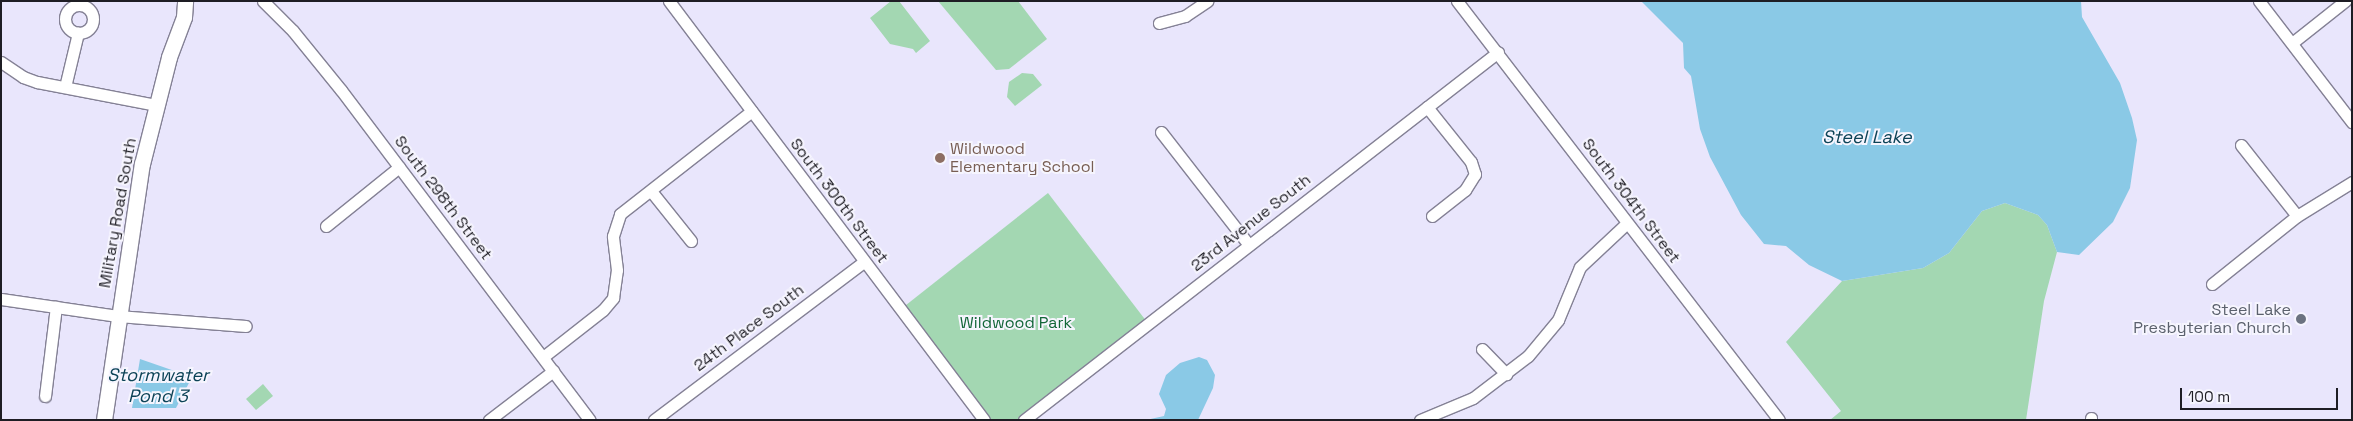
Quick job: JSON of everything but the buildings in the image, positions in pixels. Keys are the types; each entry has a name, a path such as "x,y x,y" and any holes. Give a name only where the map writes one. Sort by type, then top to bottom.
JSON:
{"main road":[{"name":"Military Road South","path":"104,420 142,164 157,105 184,17 185,1"},
{"name":"Military Road South","path":"184,17 190,12 194,1"}],"street":[{"name":"South 298th Street","path":"263,1 312,54 590,420"},
{"name":"South 300th Street","path":"669,1 984,420"},
{"path":"1159,22 1181,18 1207,1"},
{"name":"South 304th Street","path":"1458,1 1779,420"},
{"path":"2259,1 2350,114"},
{"path":"2292,43 2345,1"},
{"path":"64,87 78,33"},
{"name":"23rd Avenue South","path":"1024,420 1498,52"},
{"path":"1,62 23,77 157,105"},
{"path":"1427,107 1471,162 1475,174 1465,190 1432,216"},
{"path":"543,357 603,310 613,298 617,270 613,236 620,214 752,111"},
{"path":"1161,132 1249,245"},
{"path":"2241,145 2297,216"},
{"path":"326,226 399,167"},
{"path":"2212,284 2297,216 2352,182"},
{"path":"650,191 692,241"},
{"path":"1420,420 1464,404 1506,374 1551,330 1563,311 1580,267 1627,223"},
{"name":"24th Place South","path":"654,420 864,262"},
{"path":"1,299 118,316 246,326"},
{"path":"45,396 56,307"},
{"path":"1482,349 1506,374"},
{"path":"489,420 553,371"}],"green space":[{"path":"891,1 899,1 930,41 916,53 913,49 890,44 870,18"},
{"path":"938,1 1018,1 1047,39 1009,69 996,70"},
{"path":"1022,73 1033,74 1042,85 1015,106 1007,97 1009,82"},
{"name":"Wildwood Park","path":"1048,193 1147,322 1024,420 984,420 901,309"},
{"path":"2005,203 2038,215 2047,225 2057,252 2044,301 2026,420 1830,420 1841,411 1786,342 1842,281 1923,268 1949,253 1982,211"},
{"path":"263,384 273,396 256,410 246,399"}],"water":[{"name":"Steel Lake","path":"1641,1 2081,1 2082,17 2120,83 2132,118 2137,140 2130,188 2113,222 2079,255 2057,252 2047,225 2038,215 2005,203 1982,211 1949,253 1923,268 1842,281 1809,265 1786,246 1764,244 1741,215 1710,157 1700,129 1691,76 1684,68 1683,43"},
{"path":"1199,357 1207,360 1215,375 1213,388 1198,420 1146,420 1164,416 1166,409 1159,394 1166,375 1180,363"},
{"name":"Stormwater Pond 3","path":"140,359 192,377 176,408 132,408"}],"place":[{"name":"Wildwood Elementary School","path":"940,158"},
{"name":"Steel Lake Presbyterian Church","path":"2301,319"}]}
